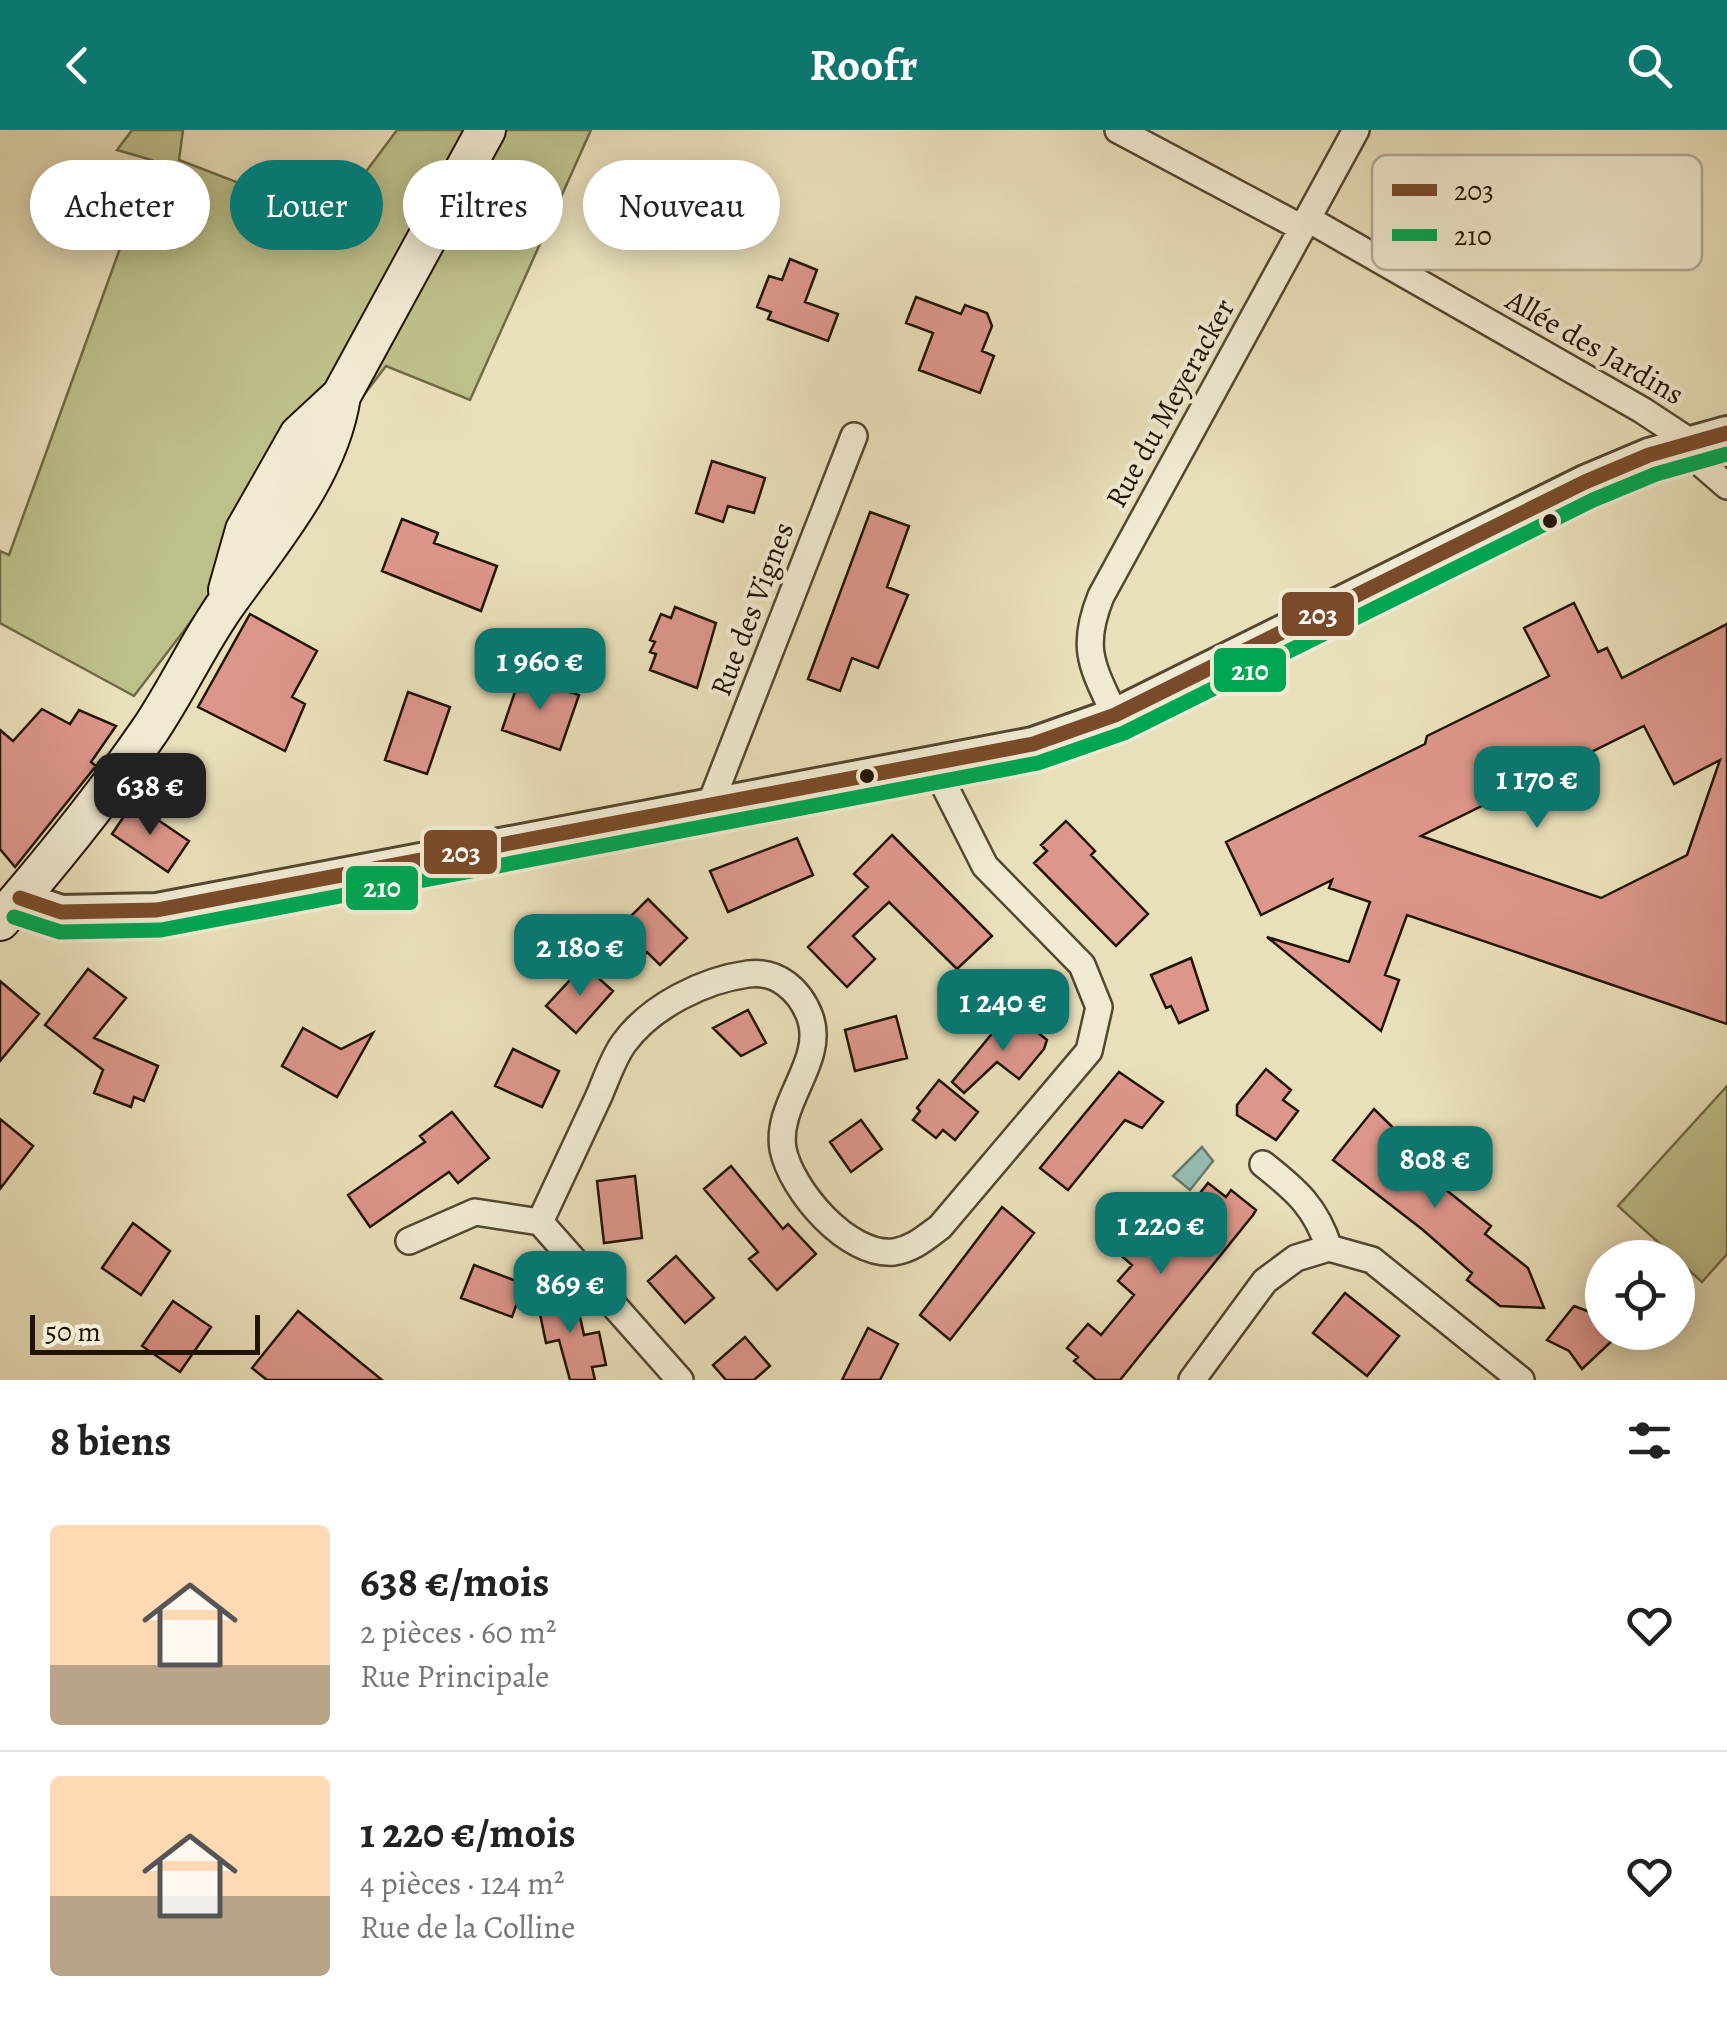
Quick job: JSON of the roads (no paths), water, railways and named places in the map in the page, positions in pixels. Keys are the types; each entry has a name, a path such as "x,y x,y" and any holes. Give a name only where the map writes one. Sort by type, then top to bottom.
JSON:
{"main road":[{"path":"10,910 124,766 224,607 245,530 300,434 341,396 486,130"}],"street":[{"name":"Allée des Jardins","path":"1118,130 1305,224 1372,264"},
{"name":"Rue du Meyeracker","path":"1115,714 1088,658 1090,624 1356,130"},
{"name":"Allée des Jardins","path":"1382,270 1679,446"},
{"path":"10,910 157,910 1034,744 1115,714 1585,482 1679,446 1727,434"},
{"name":"Rue des Vignes","path":"710,805 854,436"},
{"path":"1679,446 1727,486"},
{"path":"540,1222 623,1044 652,1012 726,977 764,972 793,987 812,1020 812,1048 787,1109 783,1148 796,1181 828,1220 857,1243 890,1252 915,1246 940,1227 1089,1050 1099,1007 1082,964 985,866 942,781 938,762"},
{"path":"1263,1164 1306,1197 1329,1248"},
{"path":"410,1242 476,1212 540,1222 680,1380"},
{"path":"1192,1380 1264,1282 1296,1258 1329,1248 1372,1260 1521,1380"}],"water":[{"path":"1202,1147 1213,1161 1190,1190 1173,1176"}]}
